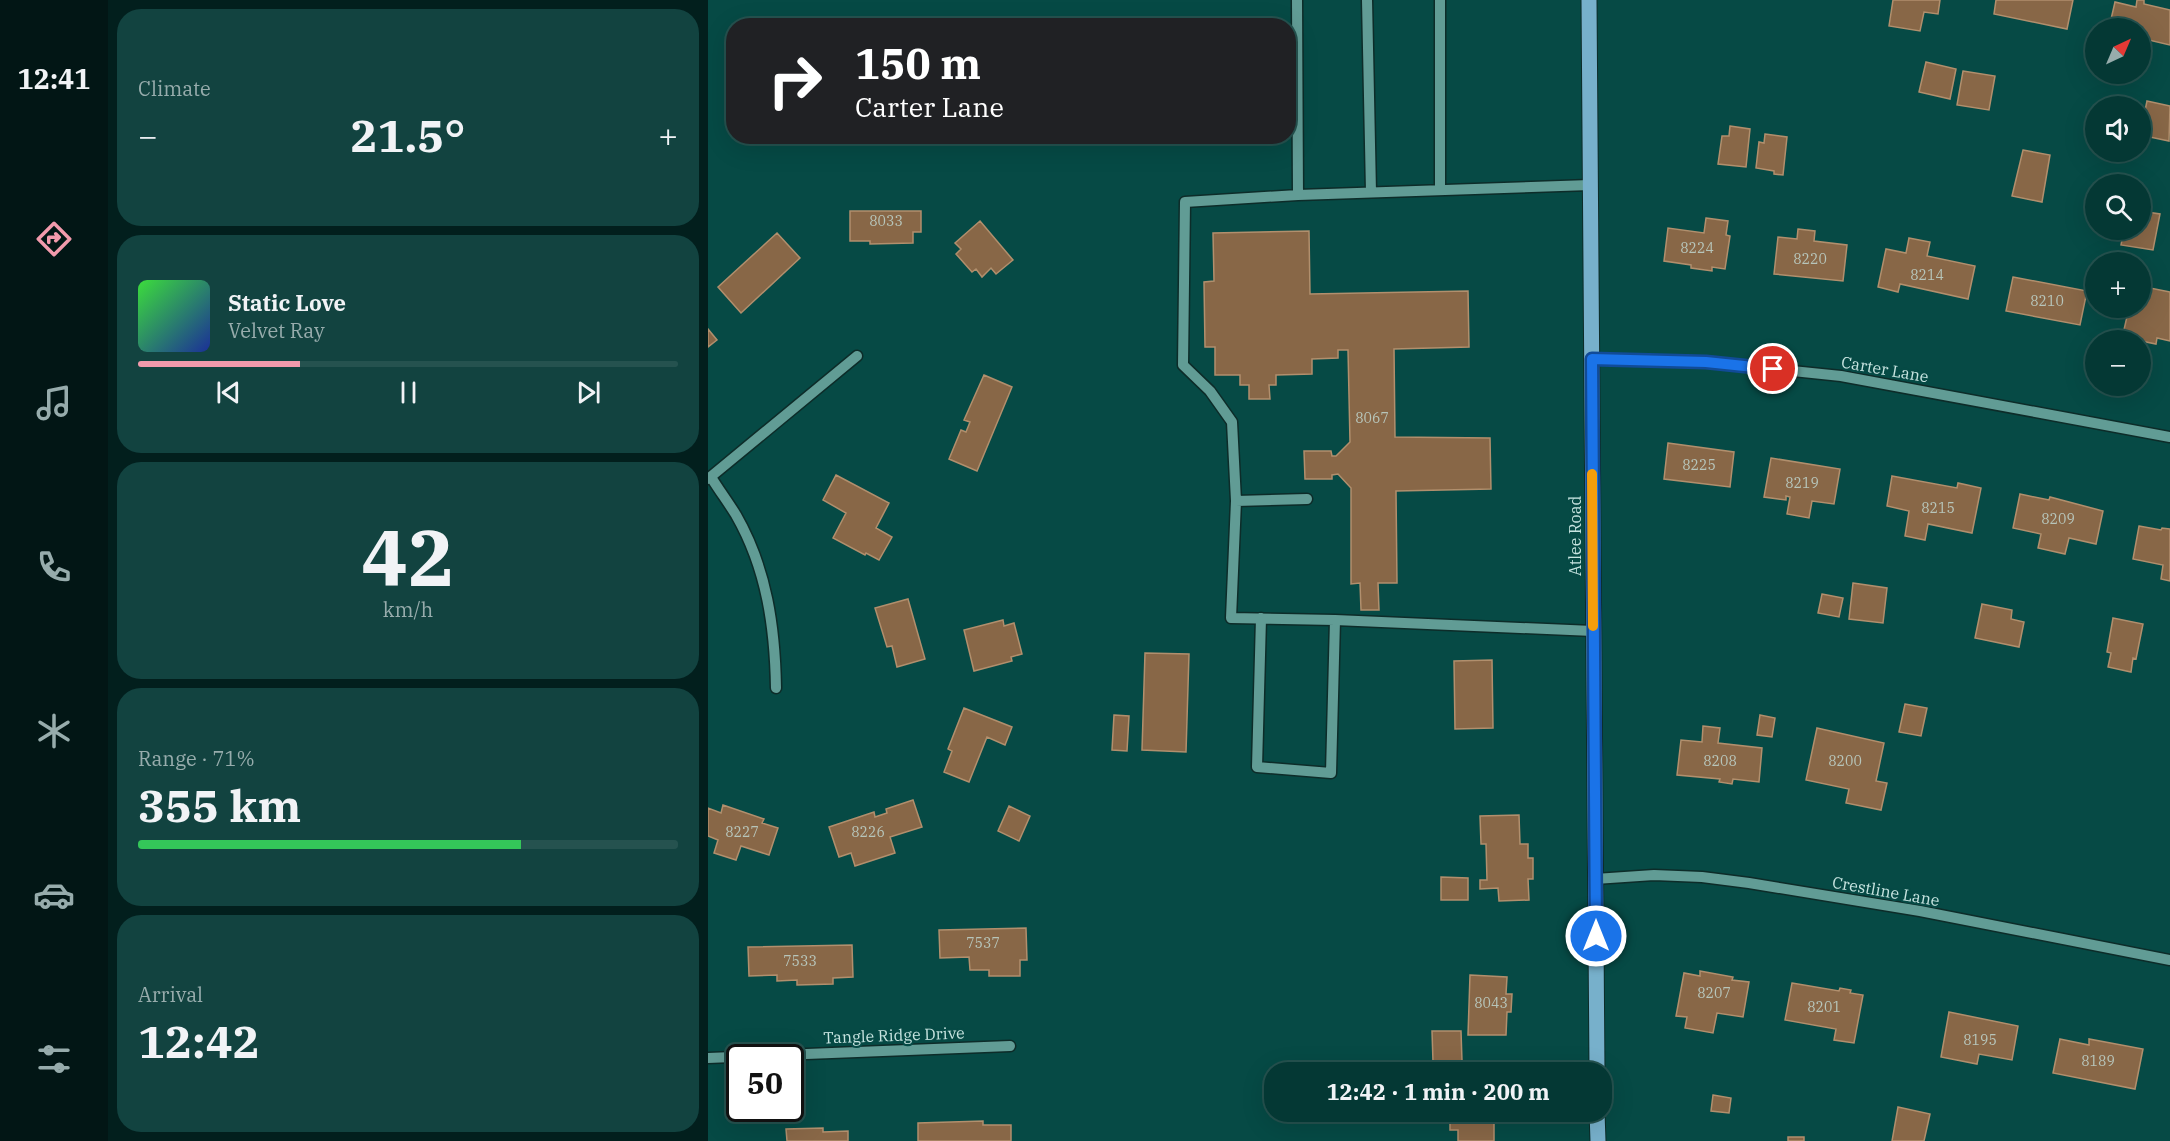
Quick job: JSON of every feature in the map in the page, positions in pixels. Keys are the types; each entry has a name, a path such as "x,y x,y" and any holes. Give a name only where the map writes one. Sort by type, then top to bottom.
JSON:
{"main road":[{"name":"Atlee Road","path":"1589,0 1597,1062"},
{"path":"1597,1122 1598,1141"}],"street":[{"path":"1297,0 1298,195"},
{"path":"1367,0 1371,192"},
{"path":"1440,0 1440,189"},
{"path":"1590,185 1440,189 1185,202 1183,365 1210,391 1232,422 1236,501 1231,618 1593,631"},
{"path":"776,688 775,642 768,596 757,560 737,517 709,478 857,357"},
{"name":"Carter Lane","path":"1592,359 1706,362 1841,376 2170,437"},
{"path":"1236,501 1307,499"},
{"path":"1261,618 1257,767 1331,773 1335,620"},
{"name":"Crestline Lane","path":"1595,879 1654,875 1702,877 1749,883 1920,911 2170,960"},
{"name":"Tangle Ridge Drive","path":"708,1058 1010,1046"}],"building":[{"path":"1893,0 1940,0 1938,14 1924,12 1920,31 1889,26"},
{"path":"1996,0 2073,0 2067,29 1994,14"},
{"path":"2137,0 2144,0 2144,4 2170,10 2170,45 2151,41 2151,18 2111,18 2115,2 2136,7"},
{"path":"1926,62 1956,69 1950,99 1919,92"},
{"path":"1963,71 1995,76 1989,110 1957,105"},
{"path":"2151,102 2170,106 2169,141 2151,137"},
{"path":"1730,126 1750,129 1746,167 1718,164 1722,136 1729,136"},
{"path":"1765,134 1787,137 1783,175 1756,168 1759,142 1764,143"},
{"path":"2023,150 2050,155 2042,202 2012,196"},
{"path":"850,211 921,211 921,232 913,232 913,243 870,244 870,241 850,241"},
{"path":"2151,213 2160,214 2153,250 2121,245 2122,240 2151,240"},
{"path":"1706,218 1728,221 1726,235 1730,236 1725,269 1712,267 1712,271 1664,261 1668,228 1704,233"},
{"path":"980,221 1013,260 996,274 991,268 982,277 976,269 972,272 956,254 961,249 955,243"},
{"path":"1798,229 1815,231 1814,241 1847,245 1843,281 1774,274 1778,237 1797,239"},
{"path":"1309,231 1310,294 1468,291 1469,347 1394,349 1395,437 1490,438 1491,489 1396,491 1397,583 1378,583 1379,610 1361,610 1360,583 1351,584 1351,488 1338,474 1332,475 1332,479 1305,479 1304,451 1331,451 1332,456 1336,456 1350,442 1348,350 1338,350 1338,358 1312,359 1312,374 1276,375 1276,385 1269,385 1270,399 1249,399 1249,385 1240,385 1240,375 1215,375 1215,347 1205,347 1204,282 1214,281 1213,233"},
{"path":"777,233 800,258 741,313 718,287"},
{"path":"1909,238 1930,242 1927,256 1975,266 1968,299 1900,284 1898,292 1878,287 1886,249 1906,253"},
{"path":"2013,277 2085,291 2080,325 2006,311"},
{"path":"2151,288 2170,292 2170,341 2157,338 2156,344 2151,343 2151,330 2124,330 2127,318 2151,318"},
{"path":"708,329 717,340 708,347"},
{"path":"984,375 1012,387 977,471 949,459 961,430 966,432 970,422 964,420"},
{"path":"1668,443 1734,452 1730,487 1664,479"},
{"path":"1771,458 1840,469 1834,504 1812,501 1809,518 1787,514 1790,497 1786,496 1786,500 1764,497"},
{"path":"836,475 889,503 876,528 892,537 879,560 833,538 846,513 823,500"},
{"path":"1892,476 1957,488 1958,483 1981,488 1972,533 1928,524 1925,540 1905,536 1909,511 1887,506"},
{"path":"2020,494 2049,500 2050,497 2103,511 2096,544 2069,538 2065,554 2038,548 2041,534 2013,528"},
{"path":"2139,526 2161,530 2162,528 2170,529 2170,581 2161,579 2163,565 2133,559"},
{"path":"1853,583 1887,588 1883,623 1849,619"},
{"path":"1822,594 1843,598 1839,617 1818,613"},
{"path":"908,599 925,659 897,667 892,646 887,647 875,608"},
{"path":"1982,604 2012,610 2011,619 2024,622 2019,647 1975,638"},
{"path":"2113,618 2143,624 2131,672 2108,667 2111,653 2107,652"},
{"path":"1003,620 1004,626 1014,623 1022,654 1011,657 1012,661 974,671 964,630"},
{"path":"1145,653 1189,654 1186,752 1142,750"},
{"path":"1492,660 1493,728 1455,729 1454,661"},
{"path":"1905,704 1927,708 1921,736 1899,732"},
{"path":"964,708 1012,727 1005,745 987,737 969,782 944,772 952,751 948,749"},
{"path":"1114,715 1129,716 1127,751 1112,750"},
{"path":"1760,715 1775,718 1772,737 1757,735"},
{"path":"1703,726 1720,728 1718,743 1762,748 1759,782 1733,779 1732,784 1719,782 1720,779 1677,775 1681,740 1702,742"},
{"path":"1817,728 1884,743 1876,781 1887,783 1881,810 1846,803 1849,789 1806,780"},
{"path":"913,800 922,827 890,837 895,853 855,866 851,853 839,857 829,827 874,812 875,817 887,813 886,809"},
{"path":"723,805 764,819 762,823 778,828 769,855 741,846 736,860 714,853 718,840 708,836 708,808 721,813"},
{"path":"1009,806 1030,816 1019,841 998,831"},
{"path":"1519,815 1520,844 1528,844 1528,858 1533,858 1533,879 1528,879 1529,900 1499,901 1498,888 1480,889 1480,880 1487,880 1486,844 1481,844 1480,816"},
{"path":"1441,877 1468,878 1468,900 1441,900"},
{"path":"1026,928 1027,960 1020,960 1020,976 989,976 989,970 970,970 969,957 940,958 939,930"},
{"path":"852,945 853,977 833,978 833,984 797,985 797,980 777,981 777,975 749,976 748,947"},
{"path":"1700,971 1749,982 1743,1017 1717,1013 1713,1033 1685,1028 1687,1017 1676,1016 1684,973 1700,976"},
{"path":"1470,975 1507,977 1506,994 1512,994 1511,1012 1507,1012 1506,1035 1468,1035"},
{"path":"1792,983 1839,991 1840,988 1851,990 1850,993 1863,995 1854,1043 1834,1040 1836,1029 1785,1020"},
{"path":"1949,1012 2018,1026 2012,1060 1979,1054 1977,1064 1941,1057"},
{"path":"1432,1031 1461,1031 1462,1061 1433,1062"},
{"path":"2060,1039 2089,1045 2089,1039 2143,1049 2135,1089 2053,1073"},
{"path":"1713,1095 1731,1098 1729,1113 1711,1111"},
{"path":"1898,1107 1930,1114 1924,1141 1892,1141"},
{"path":"983,1121 983,1125 1011,1125 1011,1141 918,1141 918,1123"},
{"path":"1450,1122 1494,1122 1494,1141 1458,1141 1458,1130 1450,1130"},
{"path":"823,1128 823,1132 848,1131 848,1141 787,1141 786,1129"},
{"path":"1788,1137 1804,1137 1804,1141 1788,1141"}],"slow traffic":[{"path":"1592,474 1593,626"}],"route":[{"path":"1596,936 1592,359 1706,362 1773,369"}]}
